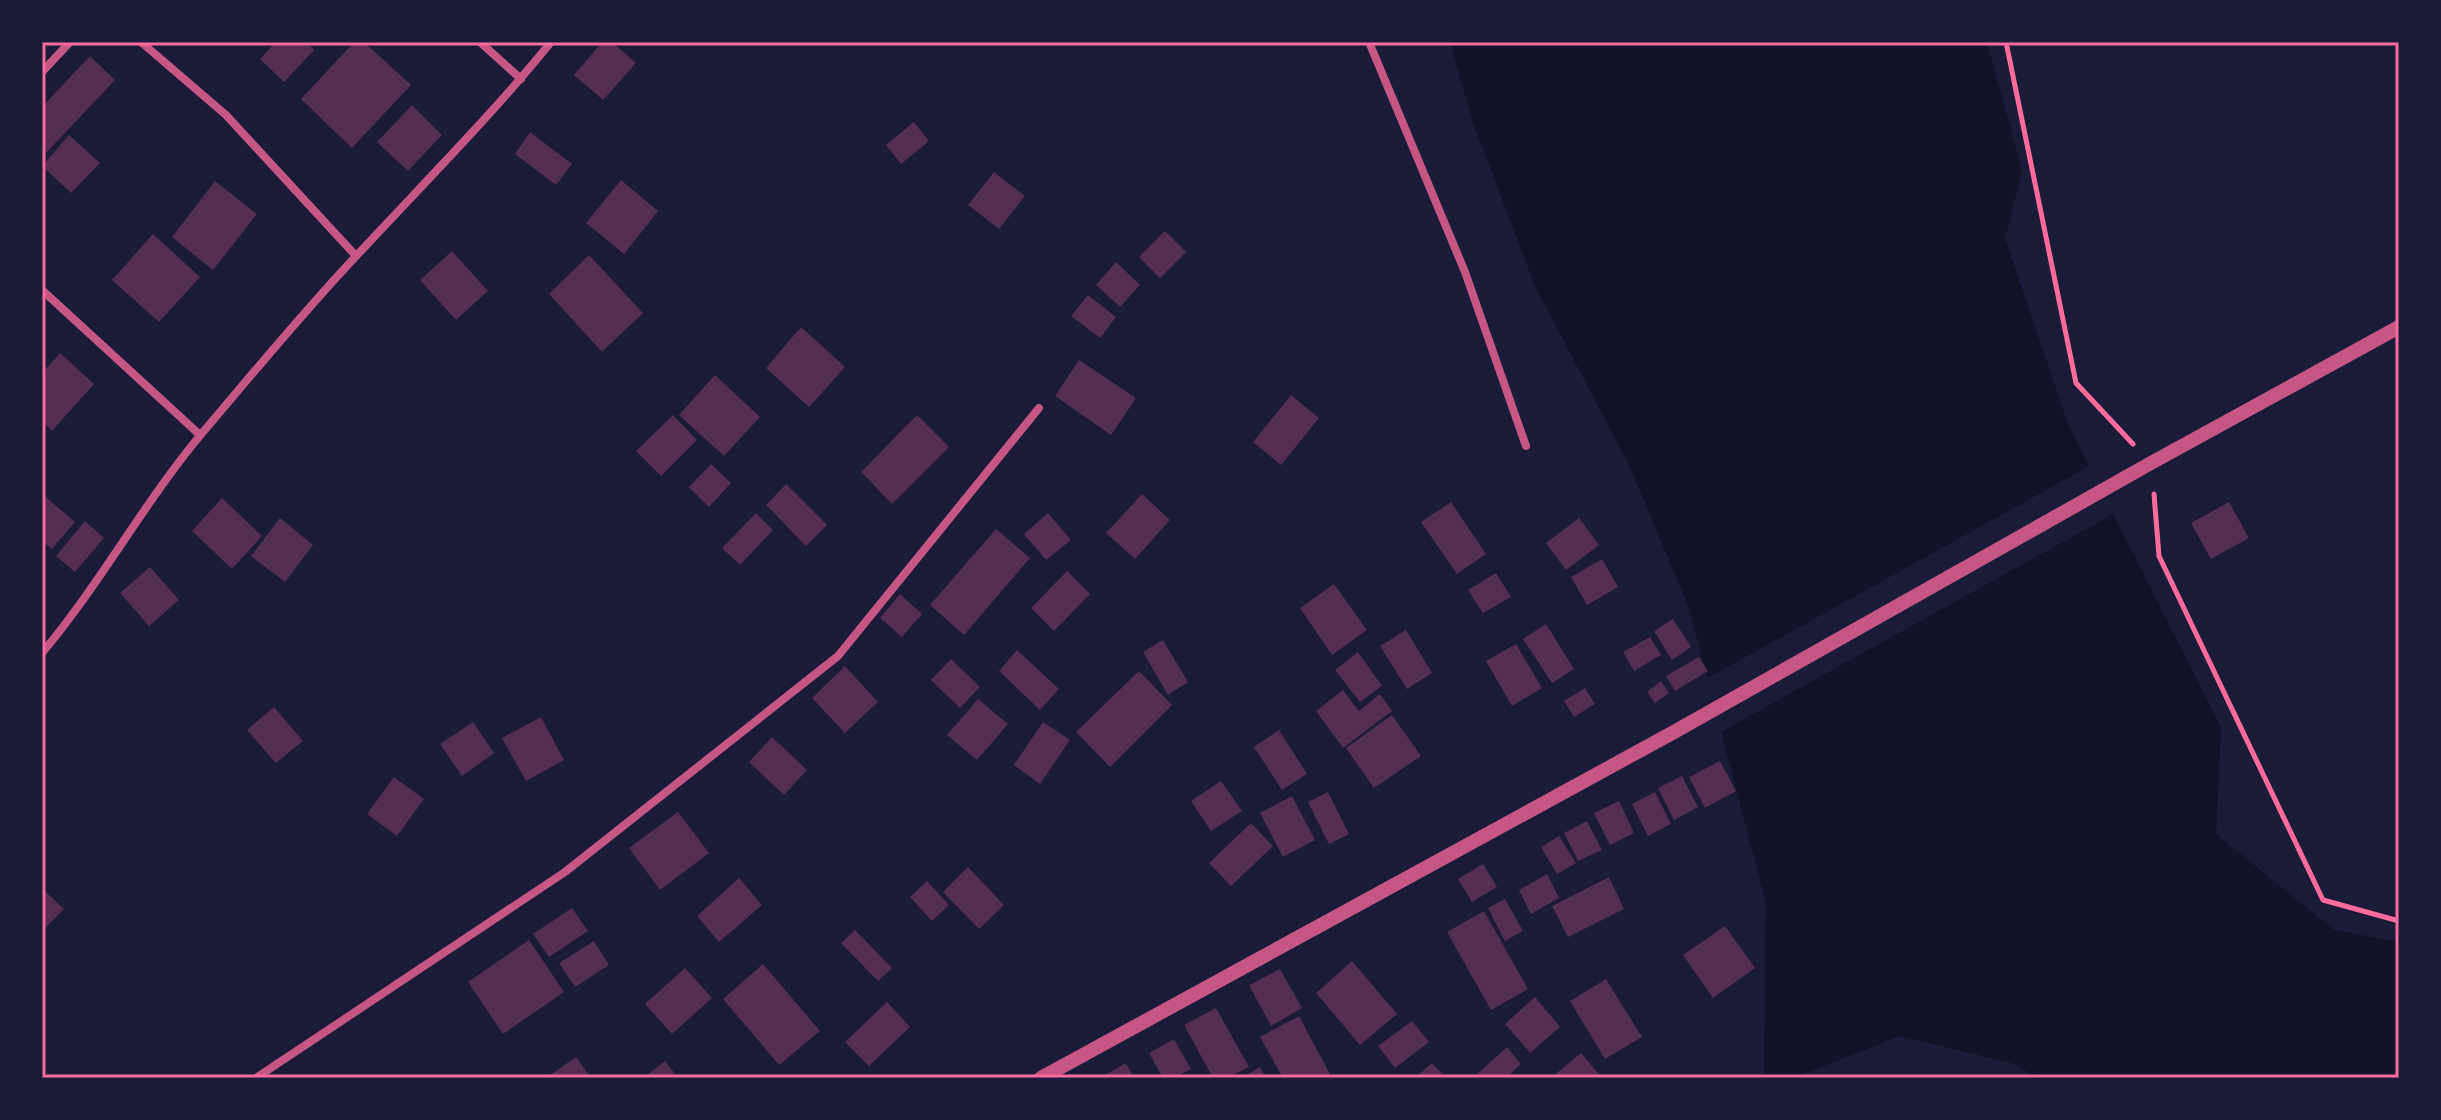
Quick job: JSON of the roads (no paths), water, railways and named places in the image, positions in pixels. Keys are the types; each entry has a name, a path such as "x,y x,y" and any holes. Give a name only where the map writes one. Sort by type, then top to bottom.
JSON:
{"street":[{"path":"42,72 70,42"},
{"path":"141,42 226,115 356,256"},
{"path":"480,42 521,79"},
{"path":"42,653 74,615 123,539 200,435 356,256 521,79 551,42"},
{"path":"1369,42 1465,272 1526,446"},
{"path":"42,290 200,435"},
{"path":"1041,1078 1674,732 2399,327"},
{"path":"256,1078 565,872 838,656 1039,408"}]}
